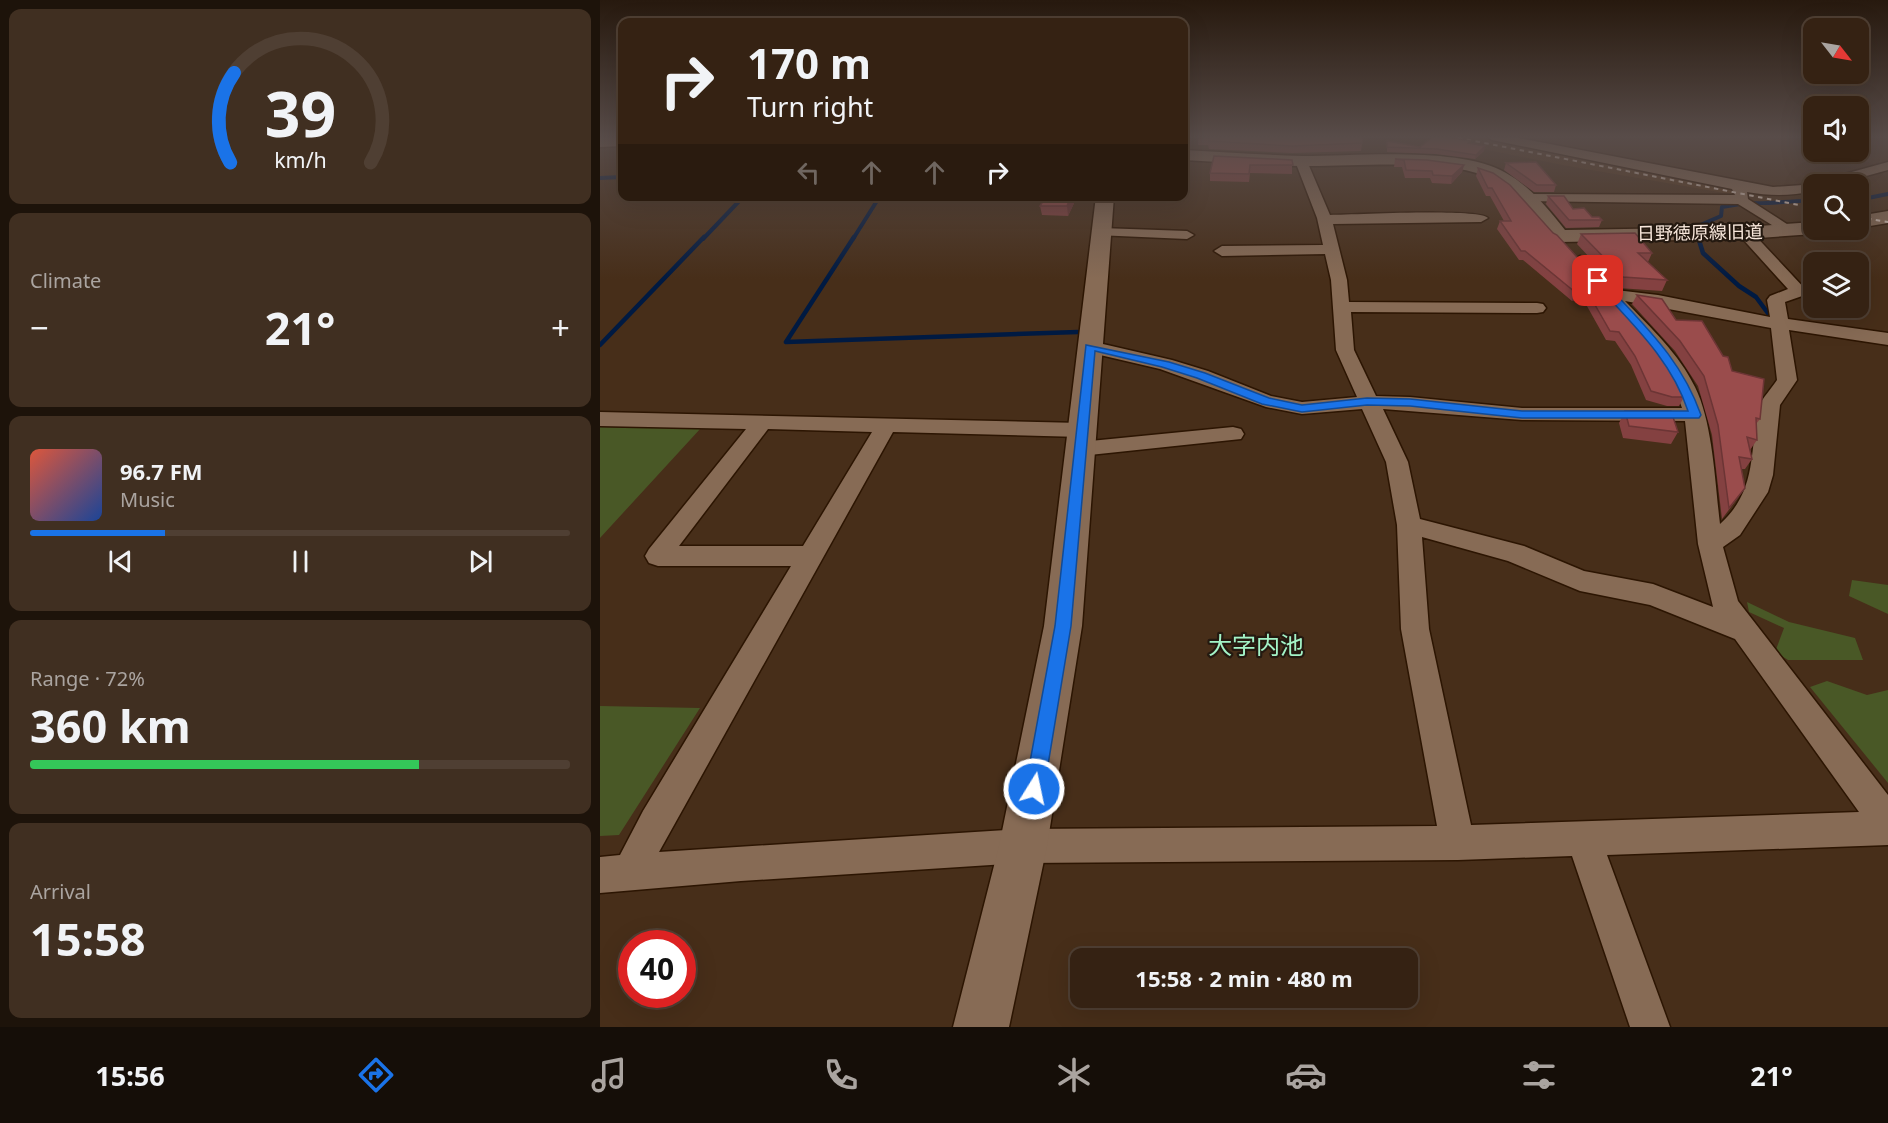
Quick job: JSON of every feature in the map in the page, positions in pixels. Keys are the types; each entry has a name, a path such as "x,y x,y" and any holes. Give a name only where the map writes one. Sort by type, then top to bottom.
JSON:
{"street":[{"path":"1310,184 1324,220 1340,280 1345,350 1367,402 1380,422 1397,462 1409,525 1415,629 1458,843"},
{"path":"1510,184 1529,198 1559,236 1669,359 1686,388 1695,415 1710,544 1726,605 1888,823"},
{"path":"1730,184 1791,192 1803,189"},
{"path":"1736,185 1742,195 1741,201"},
{"path":"1529,198 1741,201 1788,231"},
{"path":"981,1027 1023,846 1063,626 1104,201"},
{"path":"1869,220 1888,217"},
{"path":"1324,220 1480,218"},
{"name":"日野徳原線旧道","path":"1559,236 1745,233 1803,229"},
{"path":"1101,232 1187,235"},
{"path":"1710,544 1731,529 1745,511 1762,475 1770,405 1787,380 1776,300 1799,291 1745,233"},
{"path":"1222,251 1332,249"},
{"path":"1612,295 1648,297 1717,314 1837,329 1888,339"},
{"path":"1342,307 1537,308"},
{"path":"1090,347 1165,364 1201,375 1266,401 1302,408 1367,402 1410,403 1522,414 1695,415"},
{"path":"600,419 887,425 1081,440 1233,434"},
{"path":"762,423 658,556 811,556"},
{"path":"615,873 655,823 887,425"},
{"path":"1409,525 1515,553 1580,581 1653,595 1743,630"},
{"path":"615,873 1023,846 1458,843 1888,828"},
{"path":"1583,838 1650,1027"}],"shaded area":[{"path":"1672,184 1704,184 1733,190 1736,195"}],"green space":[{"path":"600,427 701,428 600,538"},
{"path":"1852,580 1888,585 1888,614 1849,596"},
{"path":"1747,602 1789,622 1855,638 1863,660 1788,660 1775,652 1784,628 1749,612"},
{"path":"1827,681 1867,695 1888,690 1888,783 1810,687"},
{"path":"600,706 700,708 619,835 600,836"}],"building":[{"path":"1486,184 1508,184 1557,235 1664,353 1679,380 1684,397 1672,397 1651,391 1635,356 1619,332 1610,331 1587,291 1575,292 1525,251 1521,251 1500,221 1511,221 1492,188 1488,188"},
{"path":"1548,196 1564,196 1573,209 1584,208 1592,217 1599,217 1602,220 1569,220"},
{"path":"1043,201 1069,201 1067,206 1040,206"},
{"path":"1635,233 1652,253 1638,253 1667,280 1623,277 1581,234"},
{"path":"1637,295 1662,299 1676,320 1702,321 1723,356 1728,357 1732,371 1764,379 1760,419 1756,418 1757,440 1747,437 1752,459 1739,457 1745,488 1729,508 1718,425 1704,376 1680,341"},
{"path":"1625,411 1671,411 1678,432 1629,426"}],"waterway":[{"path":"1869,198 1888,194"},
{"path":"703,239 739,201"},
{"path":"853,239 877,201"},
{"path":"1751,203 1803,201"},
{"path":"1697,230 1698,226 1721,216 1722,207 1740,204"},
{"path":"600,345 704,237"},
{"path":"854,237 786,342 1078,332"},
{"path":"1698,237 1703,253 1739,286 1756,297 1770,316"}],"railway":[{"path":"1692,184 1803,206"},
{"path":"1869,219 1888,222"}],"district":[{"name":"大字内池","path":"1256,646"}],"route":[{"path":"1034,789 1063,626 1090,347 1165,364 1201,375 1266,401 1302,408 1367,402 1410,403 1522,414 1695,415 1686,388 1669,359 1598,281"}]}
